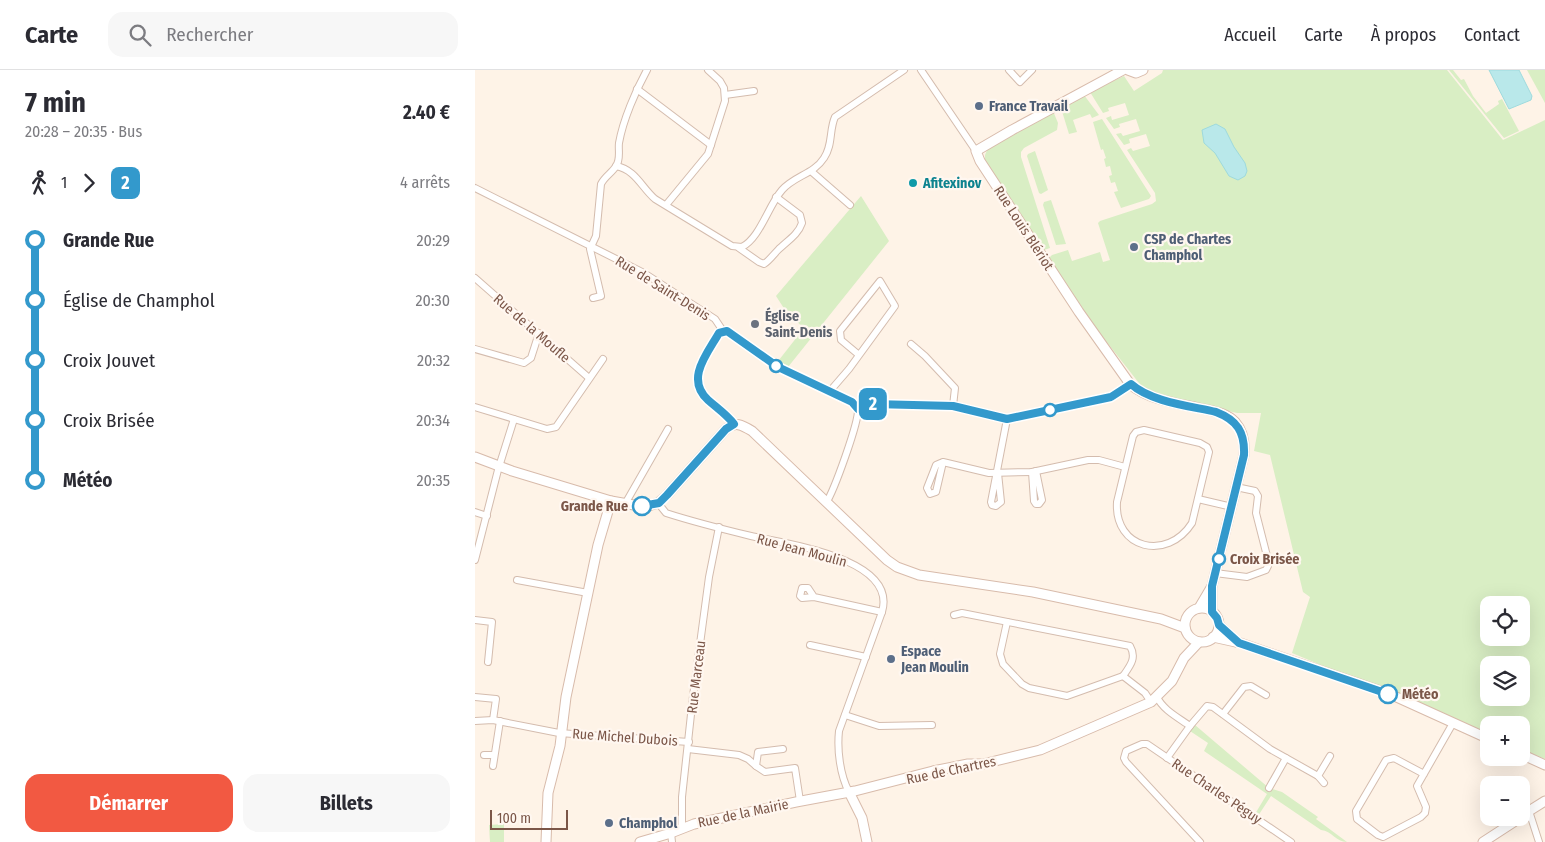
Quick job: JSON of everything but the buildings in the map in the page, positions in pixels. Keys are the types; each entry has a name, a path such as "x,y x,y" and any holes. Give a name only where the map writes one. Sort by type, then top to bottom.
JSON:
{"street":[{"path":"593,298 601,296 590,249 596,236 601,184 605,176 617,166 619,142 637,89 647,70"},
{"path":"666,205 708,154 711,145 725,95 720,81 708,70"},
{"path":"739,248 756,234 776,198 785,187 812,172 827,153 831,143 835,117 904,70"},
{"name":"Rue Louis Blériot","path":"921,70 1072,302 1131,384"},
{"path":"1009,70 1020,82 1032,70"},
{"path":"976,152 1123,70"},
{"path":"1128,70 1136,73 1143,70"},
{"path":"637,89 711,145"},
{"path":"725,95 754,91"},
{"path":"617,166 633,172 648,193 764,264 797,233 802,223 800,216 776,198"},
{"path":"812,172 850,205"},
{"name":"Rue de Saint-Denis","path":"476,188 644,273 715,319 723,331 727,331 778,367 852,402 858,409"},
{"name":"Rue de la Moufle","path":"475,278 589,378"},
{"path":"829,391 859,355 895,306 880,281 840,331 841,340 859,355"},
{"path":"723,331 719,333 698,368 697,378 701,393 726,414 730,427"},
{"path":"475,349 523,363 531,358 539,333"},
{"path":"911,344 951,383 955,393 953,406"},
{"path":"475,407 547,429 556,427 603,359"},
{"path":"826,503 833,494 858,409 865,405 953,406 1007,419 1111,397 1131,384 1145,394 1216,412 1234,422 1243,439 1244,447 1232,507 1212,586 1212,612"},
{"path":"475,560 512,418"},
{"path":"998,473 1007,419"},
{"path":"475,457 611,502 645,507 659,503 715,440 730,427 745,427 752,431 887,560 906,571 919,575 1033,592 1161,618 1187,616 1199,608 1212,612 1217,618 1219,625 1217,632 1207,641 1199,642 1184,658 1172,681 1154,699"},
{"path":"625,504 668,429"},
{"path":"1144,430 1200,442 1207,447 1209,452 1191,523 1175,541 1153,546 1133,540 1124,531 1116,511 1125,467 1133,436 1139,431 1144,430"},
{"path":"943,462 989,473 1034,471 1088,460 1099,460 1125,467"},
{"path":"1215,573 1247,577 1266,570 1268,566 1256,513 1258,496 1255,491 1236,487"},
{"path":"1198,499 1232,507"},
{"path":"546,842 548,793 562,732 566,697 598,545 611,502"},
{"name":"Rue Jean Moulin","path":"659,503 665,513 833,555 849,561 874,579 881,587 885,601 882,612 839,732 838,741 849,792"},
{"path":"475,512 487,516"},
{"name":"Rue Marceau","path":"683,828 682,796 693,696 709,577 719,527"},
{"path":"517,580 588,593"},
{"path":"1199,608 1212,586"},
{"path":"814,597 882,612"},
{"path":"954,615 962,613 1130,646 1133,652 1132,662 1123,676 1067,696 1029,688 1022,684 1003,664 1000,654 1007,622"},
{"path":"1184,658 1187,616"},
{"path":"1161,618 1186,631 1199,642"},
{"path":"475,620 492,622 488,662"},
{"path":"1219,625 1239,643"},
{"path":"1213,637 1239,643 1392,695 1480,735"},
{"path":"810,646 866,657"},
{"path":"1123,676 1190,726"},
{"path":"1266,695 1251,686 1244,687 1223,714 1270,749 1318,776 1325,783"},
{"path":"475,696 496,700 497,721 493,766"},
{"name":"Rue de Chartres","path":"849,792 933,771 969,764 983,764 1032,752 1066,739 1154,699"},
{"name":"Rue Charles Péguy","path":"1167,758 1207,706 1213,707 1223,714"},
{"path":"845,715 879,726 932,725"},
{"name":"Rue Michel Dubois","path":"475,721 497,721 562,732 688,746 739,755 748,759 765,772 795,768 800,801"},
{"path":"1423,774 1394,758 1386,760 1356,811 1357,819 1378,835 1383,836 1421,817 1425,813 1426,807 1417,786 1453,723"},
{"name":"Rue Charles Péguy","path":"1199,842 1124,758 1126,751 1144,743 1291,842"},
{"path":"756,766 758,752 783,749"},
{"path":"484,755 494,755"},
{"path":"1318,776 1330,756"},
{"path":"1269,788 1286,758"},
{"path":"1530,758 1545,765"},
{"path":"849,792 862,818 867,842"},
{"name":"Rue de la Mairie","path":"640,842 672,838 683,828 800,801 849,792"},
{"path":"1530,811 1545,801"},
{"path":"1483,842 1507,826"},
{"path":"1530,826 1539,842"}],"green space":[{"path":"1163,70 1447,70 1503,140 1545,120 1545,759 1530,753 1530,716 1480,716 1480,731 1292,653 1310,597 1303,592 1270,455 1254,451 1261,413 1237,413 1146,392 1098,331 1049,258 1052,255 1068,250 1072,261 1100,252 1103,262 1110,260 1098,223 1156,201 1155,193 1127,150 1131,148 1133,151 1150,146 1146,134 1129,139 1130,143 1124,145 1116,134 1121,133 1123,136 1140,131 1136,119 1119,124 1120,127 1114,129 1106,118 1111,116 1112,120 1129,115 1125,103 1108,108 1109,111 1103,113 1090,92 1124,76 1134,91 1162,73"},
{"path":"1449,70 1453,70 1461,80 1464,79 1473,96 1486,113 1499,104 1498,101 1502,99 1519,131 1504,138"},
{"path":"1527,70 1545,70 1545,103"},
{"path":"1084,95 1099,115 1092,118 1090,114 1073,120 1077,132 1069,134 1061,108"},
{"path":"1053,111 1058,123 1057,130 1024,148 1021,152 1050,248 1044,250 985,161 985,155 988,148"},
{"path":"1102,119 1151,196 1149,199 1121,208 1114,192 1118,191 1115,182 1111,183 1109,176 1112,175 1110,166 1106,167 1104,159 1106,158 1103,149 1101,150 1093,122"},
{"path":"1035,151 1048,190 1041,194 1039,193 1027,156"},
{"path":"861,196 889,241 788,367 779,360 804,328 787,313 776,296"},
{"path":"1051,200 1066,244 1056,245 1043,205 1044,202"},
{"path":"1195,725 1269,788 1282,792 1318,817 1316,819 1347,842 1343,842 1328,832 1321,830 1271,796 1258,816 1255,814 1267,794 1204,751 1208,743 1190,731"},
{"path":"504,824 504,842 490,842 489,825"}],"water":[{"path":"1489,70 1519,70 1532,96 1531,100 1509,109"},
{"path":"1216,124 1225,129 1245,163 1247,171 1245,176 1238,180 1229,176 1215,153 1204,143 1202,130"}],"bus line":[{"name":"2","path":"642,506 645,507 659,503 726,429 734,424 726,414 701,393 697,378 698,368 719,333 723,331 727,331 778,367 852,402 858,409 865,405 873,404 939,405 953,406 1007,419 1111,397 1131,384 1152,397 1227,416 1240,430 1243,439 1244,455 1212,586 1212,612 1217,618 1219,625 1239,643 1261,652 1388,694"}],"place":[{"name":"France Travail","path":"979,106"},
{"name":"Afitexinov","path":"913,183"},
{"name":"CSP de Chartes Champhol","path":"1134,247"},
{"name":"Église Saint-Denis","path":"755,324"},
{"name":"Grande Rue","path":"642,506"},
{"name":"Croix Brisée","path":"1219,559"},
{"name":"Espace Jean Moulin","path":"891,659"},
{"name":"Météo","path":"1388,694"},
{"name":"Champhol","path":"609,823"}]}
